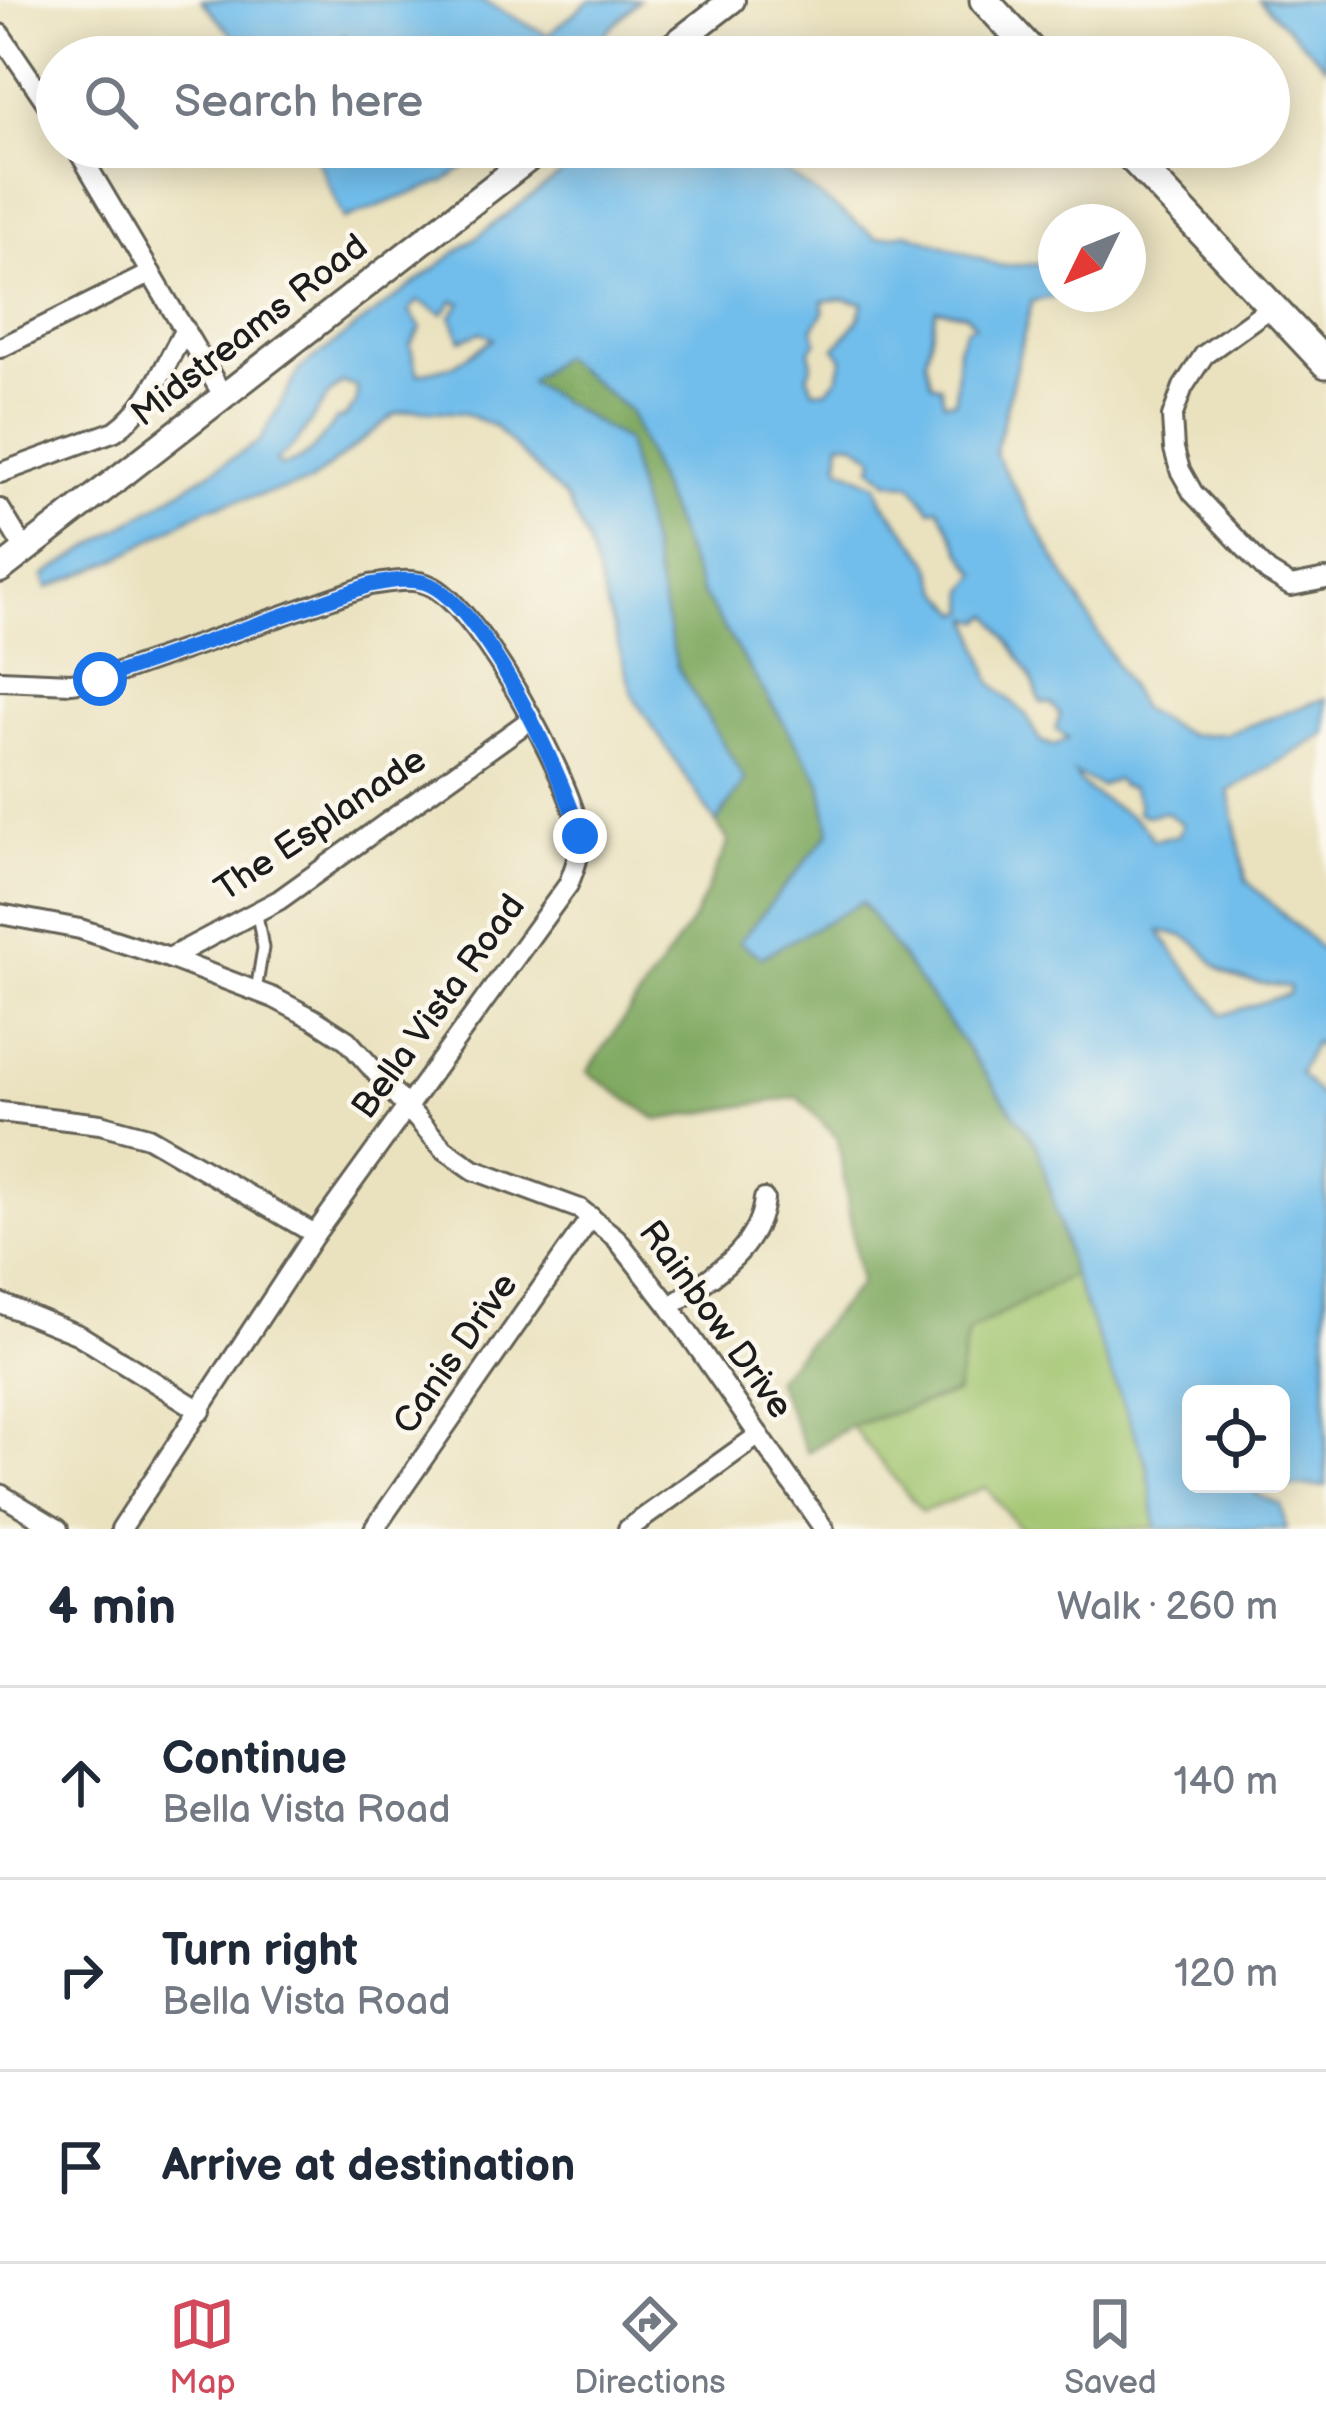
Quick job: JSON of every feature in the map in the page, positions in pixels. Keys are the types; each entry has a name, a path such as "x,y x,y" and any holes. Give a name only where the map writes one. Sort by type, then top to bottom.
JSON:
{"main road":[{"path":"984,0 1017,36"},
{"path":"1142,168 1326,364"}],"street":[{"path":"685,36 732,0"},
{"path":"0,34 36,87"},
{"path":"89,168 224,397"},
{"name":"Midstreams Road","path":"0,570 517,168"},
{"path":"0,348 151,272"},
{"path":"1272,306 1204,356 1172,417 1174,449 1193,493 1268,572 1291,586 1326,579"},
{"path":"0,472 115,431 130,421 184,329"},
{"path":"0,508 25,550"},
{"name":"Bella Vista Road","path":"0,680 71,683 100,679 370,585 416,581 446,596 480,634 552,756 580,836 568,885 314,1234 121,1529"},
{"name":"The Esplanade","path":"169,958 257,913 530,720"},
{"path":"0,914 80,929 169,958"},
{"name":"Rainbow Drive","path":"169,958 314,1019 347,1040 444,1149 474,1170 553,1197 591,1216 616,1238 670,1307 824,1529"},
{"path":"0,1112 100,1124 148,1137 314,1234"},
{"path":"670,1307 750,1242 761,1224 764,1198"},
{"name":"Canis Drive","path":"374,1529 591,1216"},
{"path":"0,1303 79,1335 201,1411"},
{"path":"628,1529 759,1435"},
{"path":"0,1494 58,1529"}],"lane":[{"path":"256,991 263,948 257,913"}],"green space":[{"path":"560,355 629,410 702,593 821,782 830,832 740,941 761,957 861,901 1038,1147 1073,1275 968,1332 956,1393 851,1426 807,1452 775,1379 860,1284 838,1139 798,1097 658,1120 587,1072 694,918 729,841 716,823 745,780 677,667 626,441 528,382"},
{"path":"1073,1275 1148,1467 1156,1529 1020,1529 986,1487 922,1512 851,1426 956,1393 968,1332"}],"water":[{"path":"201,0 480,0 548,35 590,0 639,0 603,36 233,36"},
{"path":"1259,0 1326,0 1326,66"},
{"path":"321,168 463,168 445,181 344,219"},
{"path":"569,168 781,168 877,238 907,233 1001,266 1038,264 1038,300 1032,301 995,454 1142,710 1188,735 1226,734 1326,698 1326,734 1229,791 1246,880 1326,954 1326,1051 1314,1042 1299,1073 1326,1103 1326,1486 1290,1487 1290,1385 1182,1385 1182,1493 1256,1493 1281,1505 1286,1529 1156,1529 1148,1467 1073,1275 1038,1147 862,902 761,957 739,942 830,832 821,782 702,593 629,410 560,356 529,382 626,441 677,667 745,780 716,823 634,698 587,541 567,500 494,426 463,413 413,410 395,414 309,483 207,508 116,560 48,588 44,576 260,441 300,369","holes":["418,301 443,314 453,301 461,303 451,316 461,340 481,332 493,339 454,365 418,374 410,345 421,328 409,311","823,301 863,303 859,319 835,348 843,358 838,377 827,390 814,390 807,375 812,365 810,350 817,342 813,328 824,312","936,309 966,314 975,325 966,328 958,348 955,401 944,402 941,386 931,383 926,359","342,383 357,387 356,404 307,454 280,466 276,461 297,442","841,441 855,443 875,457 872,467 888,481 912,485 931,510 938,507 978,574 966,591 968,611 961,613 941,591 929,560 883,502 877,485 839,466","991,615 1030,675 1041,703 1051,704 1060,715 1056,729 1068,739 1054,746 1040,741 1027,716 991,682 971,618 982,621","1074,773 1100,786 1116,779 1121,786 1132,788 1137,812 1146,816 1165,812 1183,824 1178,836 1153,840 1136,820 1091,792","1160,931 1189,939 1232,976 1290,987 1289,994 1222,1015"]}],"route":[{"path":"100,679 370,585 430,584 480,634 552,756 580,836"}]}
